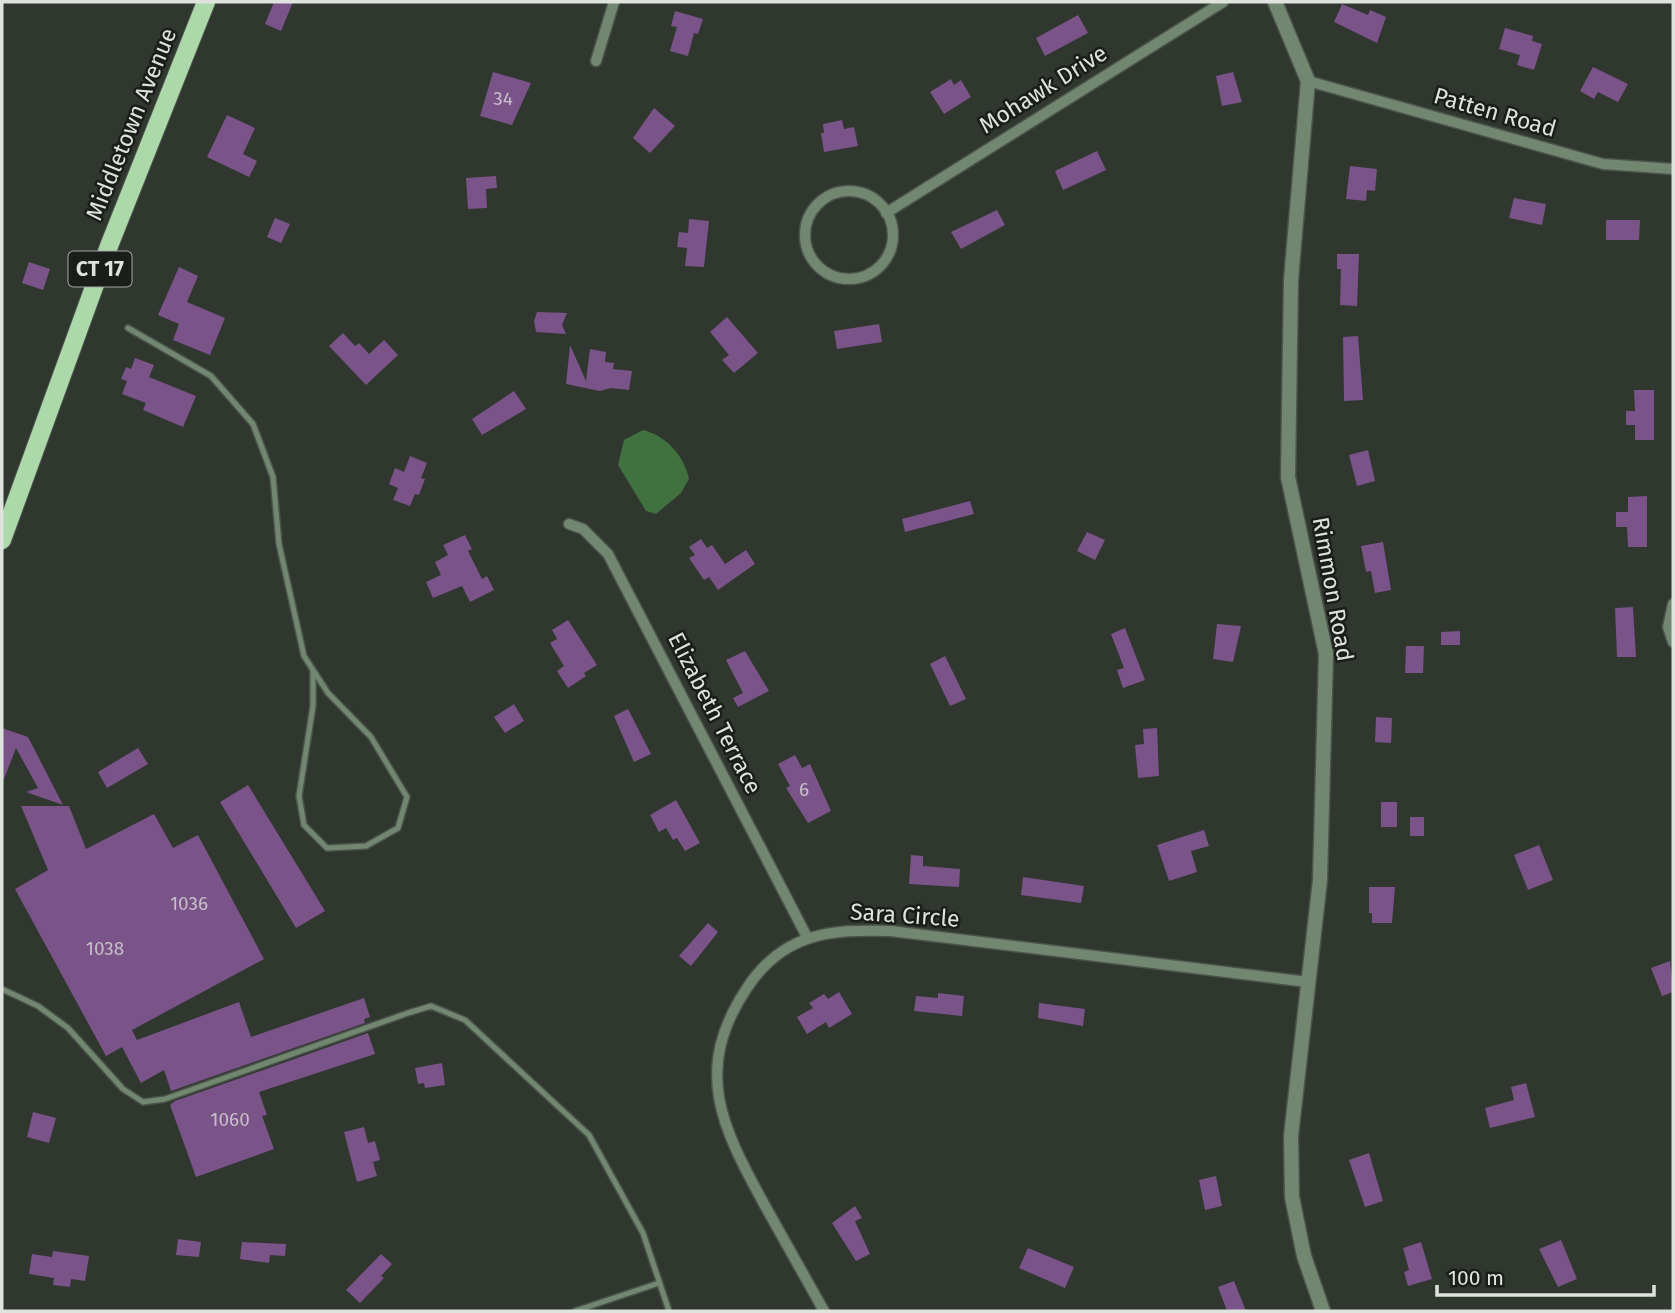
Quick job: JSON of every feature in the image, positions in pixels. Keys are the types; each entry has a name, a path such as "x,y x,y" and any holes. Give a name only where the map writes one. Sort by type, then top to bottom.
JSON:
{"main road":[{"name":"Middletown Avenue","path":"2,540 76,331 206,2"}],"street":[{"path":"596,61 614,2"},
{"name":"Mohawk Drive","path":"887,213 1223,2"},
{"name":"Rimmon Road","path":"1275,2 1308,81 1291,280 1288,477 1326,654 1320,880 1291,1136 1292,1197 1304,1256 1323,1311"},
{"name":"Patten Road","path":"1308,81 1602,164 1673,169"},
{"path":"842,192 861,193 877,202 887,213 892,226 891,245 885,259 871,272 858,277 838,277 821,268 812,259 806,245 806,226 811,212 824,199 842,192"},
{"name":"Elizabeth Terrace","path":"569,524 583,529 608,554 807,937"},
{"path":"1673,604 1668,627 1673,642"},
{"name":"Sara Circle","path":"824,1311 733,1148 720,1113 715,1080 719,1045 732,1010 752,980 780,953 807,937 852,930 891,931 1308,982"}],"lane":[{"path":"128,328 211,376 253,424 273,477 279,544 304,656 328,693 371,737 407,797 398,828 366,846 327,848 304,825 299,796 313,706 313,670"},
{"path":"2,989 38,1006 68,1028 123,1089 143,1102 165,1099 431,1006 446,1010 465,1020 503,1052 589,1135 643,1233 669,1311"},
{"path":"575,1311 659,1283"}],"shaded area":[{"path":"643,430 660,437 673,448 683,462 689,479 681,493 656,514 646,511 618,465 624,440"}],"building":[{"path":"274,2 293,2 281,31 265,24"},
{"path":"1342,4 1368,15 1370,10 1386,17 1377,43 1334,22"},
{"path":"675,11 703,19 698,34 694,33 688,56 670,51 677,27 671,26"},
{"path":"1078,15 1088,33 1045,56 1036,38"},
{"path":"1505,28 1533,36 1532,41 1542,44 1534,70 1517,65 1520,55 1499,49"},
{"path":"1593,67 1628,84 1618,102 1598,92 1594,99 1580,91"},
{"path":"493,72 531,83 512,125 480,116"},
{"path":"1233,72 1242,102 1222,106 1216,76"},
{"path":"951,79 954,85 961,80 971,97 944,114 930,92"},
{"path":"654,108 675,126 650,153 633,138"},
{"path":"227,115 255,128 243,154 257,161 249,177 207,157"},
{"path":"842,120 844,129 854,127 858,146 824,152 821,133 824,133 823,124"},
{"path":"1097,151 1106,170 1063,190 1055,171"},
{"path":"1350,166 1377,169 1375,191 1367,190 1366,201 1346,199"},
{"path":"496,176 497,188 486,189 487,208 468,209 466,178"},
{"path":"1514,198 1546,204 1542,225 1509,218"},
{"path":"997,210 1005,225 961,249 951,232"},
{"path":"275,218 290,224 281,243 267,237"},
{"path":"689,219 709,221 704,267 685,266 687,248 677,247 679,232 688,233"},
{"path":"1606,220 1640,220 1639,240 1606,240"},
{"path":"1337,254 1359,254 1357,306 1340,305 1341,269 1337,269"},
{"path":"29,262 50,269 43,290 22,283"},
{"path":"179,267 198,276 187,302 225,318 210,355 173,340 179,324 158,315"},
{"path":"537,312 567,313 562,325 566,334 536,332 534,321"},
{"path":"727,317 758,353 734,373 722,360 729,355 710,332"},
{"path":"879,324 882,342 837,349 834,331"},
{"path":"343,333 355,346 359,343 369,354 384,340 398,355 366,385 329,346"},
{"path":"1358,336 1363,400 1344,401 1343,337"},
{"path":"570,345 586,381 590,349 606,352 605,362 614,363 613,369 632,371 629,390 611,388 600,391 566,384"},
{"path":"135,358 154,365 149,377 196,396 183,427 143,410 146,403 122,394 127,381 121,379 126,367 131,369"},
{"path":"1634,390 1654,390 1654,440 1635,440 1635,425 1626,425 1626,411 1635,411"},
{"path":"514,391 526,409 482,435 472,419"},
{"path":"1368,450 1375,481 1357,486 1349,455"},
{"path":"410,456 427,463 421,478 425,479 419,495 415,494 410,506 393,500 398,488 389,484 395,468 404,472"},
{"path":"1647,496 1647,547 1628,547 1627,527 1616,527 1616,512 1628,512 1628,497"},
{"path":"970,501 974,514 905,532 902,519"},
{"path":"1087,532 1105,540 1095,560 1077,551"},
{"path":"465,535 472,549 468,551 482,579 487,576 494,590 470,602 462,586 433,598 426,582 441,575 435,562 448,555 443,545"},
{"path":"701,539 707,548 712,545 725,564 746,550 755,564 718,590 709,577 704,580 689,558 695,555 689,547"},
{"path":"1383,542 1391,590 1375,593 1371,571 1366,572 1361,546"},
{"path":"1633,607 1636,657 1617,657 1615,608"},
{"path":"568,620 597,665 568,688 557,671 564,666 550,643 557,639 552,630"},
{"path":"1217,624 1241,626 1233,662 1213,659"},
{"path":"1125,628 1145,680 1123,688 1117,670 1124,668 1111,634"},
{"path":"1460,631 1460,645 1441,645 1441,632"},
{"path":"1406,646 1424,646 1423,673 1405,673"},
{"path":"745,651 769,691 738,707 733,698 743,693 726,660"},
{"path":"945,656 966,699 950,706 930,664"},
{"path":"514,704 524,721 505,733 494,717"},
{"path":"628,709 651,754 634,762 614,716"},
{"path":"1376,717 1392,718 1391,743 1375,742"},
{"path":"2,728 28,737 63,805 26,792 38,788 16,748 2,784"},
{"path":"1157,728 1159,776 1138,778 1135,745 1144,744 1143,729"},
{"path":"138,748 148,764 107,788 98,772"},
{"path":"795,755 802,768 810,764 831,811 808,823 786,788 790,786 778,764"},
{"path":"248,785 325,911 296,928 220,802"},
{"path":"676,800 700,843 685,851 677,838 673,840 666,828 659,832 650,815"},
{"path":"1381,802 1397,802 1397,827 1381,827"},
{"path":"21,806 69,806 86,849 154,814 173,848 198,835 264,959 132,1030 137,1040 239,1002 251,1037 364,998 370,1017 364,1019 365,1023 171,1091 164,1070 141,1083 122,1047 106,1056 15,889 48,870"},
{"path":"1410,817 1424,817 1424,836 1410,836"},
{"path":"1204,830 1209,846 1191,851 1197,872 1169,881 1157,845"},
{"path":"1539,845 1553,880 1528,890 1514,855"},
{"path":"911,855 923,856 923,866 960,869 959,887 909,884"},
{"path":"1023,877 1084,886 1081,903 1021,895"},
{"path":"1369,887 1395,887 1392,923 1372,923 1372,913 1369,913"},
{"path":"708,923 718,932 691,966 679,956"},
{"path":"1670,961 1673,992 1662,996 1651,968"},
{"path":"839,992 852,1014 829,1028 826,1022 807,1034 797,1017 813,1008 809,1003 824,994 828,999"},
{"path":"938,993 964,996 962,1016 914,1011 916,996 938,998"},
{"path":"1039,1003 1085,1009 1083,1026 1038,1018"},
{"path":"368,1033 375,1054 259,1092 267,1115 262,1116 274,1149 196,1177 170,1105"},
{"path":"442,1063 445,1085 425,1088 424,1083 418,1084 415,1068"},
{"path":"1526,1083 1535,1117 1490,1128 1485,1108 1514,1100 1511,1087"},
{"path":"33,1112 56,1118 49,1143 27,1137"},
{"path":"364,1127 368,1143 375,1141 380,1160 373,1162 377,1176 357,1182 344,1132"},
{"path":"1369,1153 1383,1201 1365,1207 1349,1160"},
{"path":"1216,1176 1222,1206 1205,1210 1199,1180"},
{"path":"855,1206 862,1218 855,1221 870,1254 856,1261 832,1223"},
{"path":"178,1239 201,1242 199,1257 176,1255"},
{"path":"1561,1240 1577,1279 1558,1287 1539,1249"},
{"path":"242,1242 286,1244 285,1256 270,1255 269,1263 240,1259"},
{"path":"1421,1242 1432,1279 1408,1286 1404,1272 1409,1270 1403,1248"},
{"path":"1028,1248 1074,1267 1065,1288 1019,1268"},
{"path":"53,1251 89,1256 85,1281 71,1279 70,1287 53,1285 54,1278 29,1274 32,1254 52,1257"},
{"path":"381,1254 392,1264 381,1276 384,1278 360,1303 346,1290"},
{"path":"1234,1281 1246,1311 1227,1311 1218,1287"}]}
